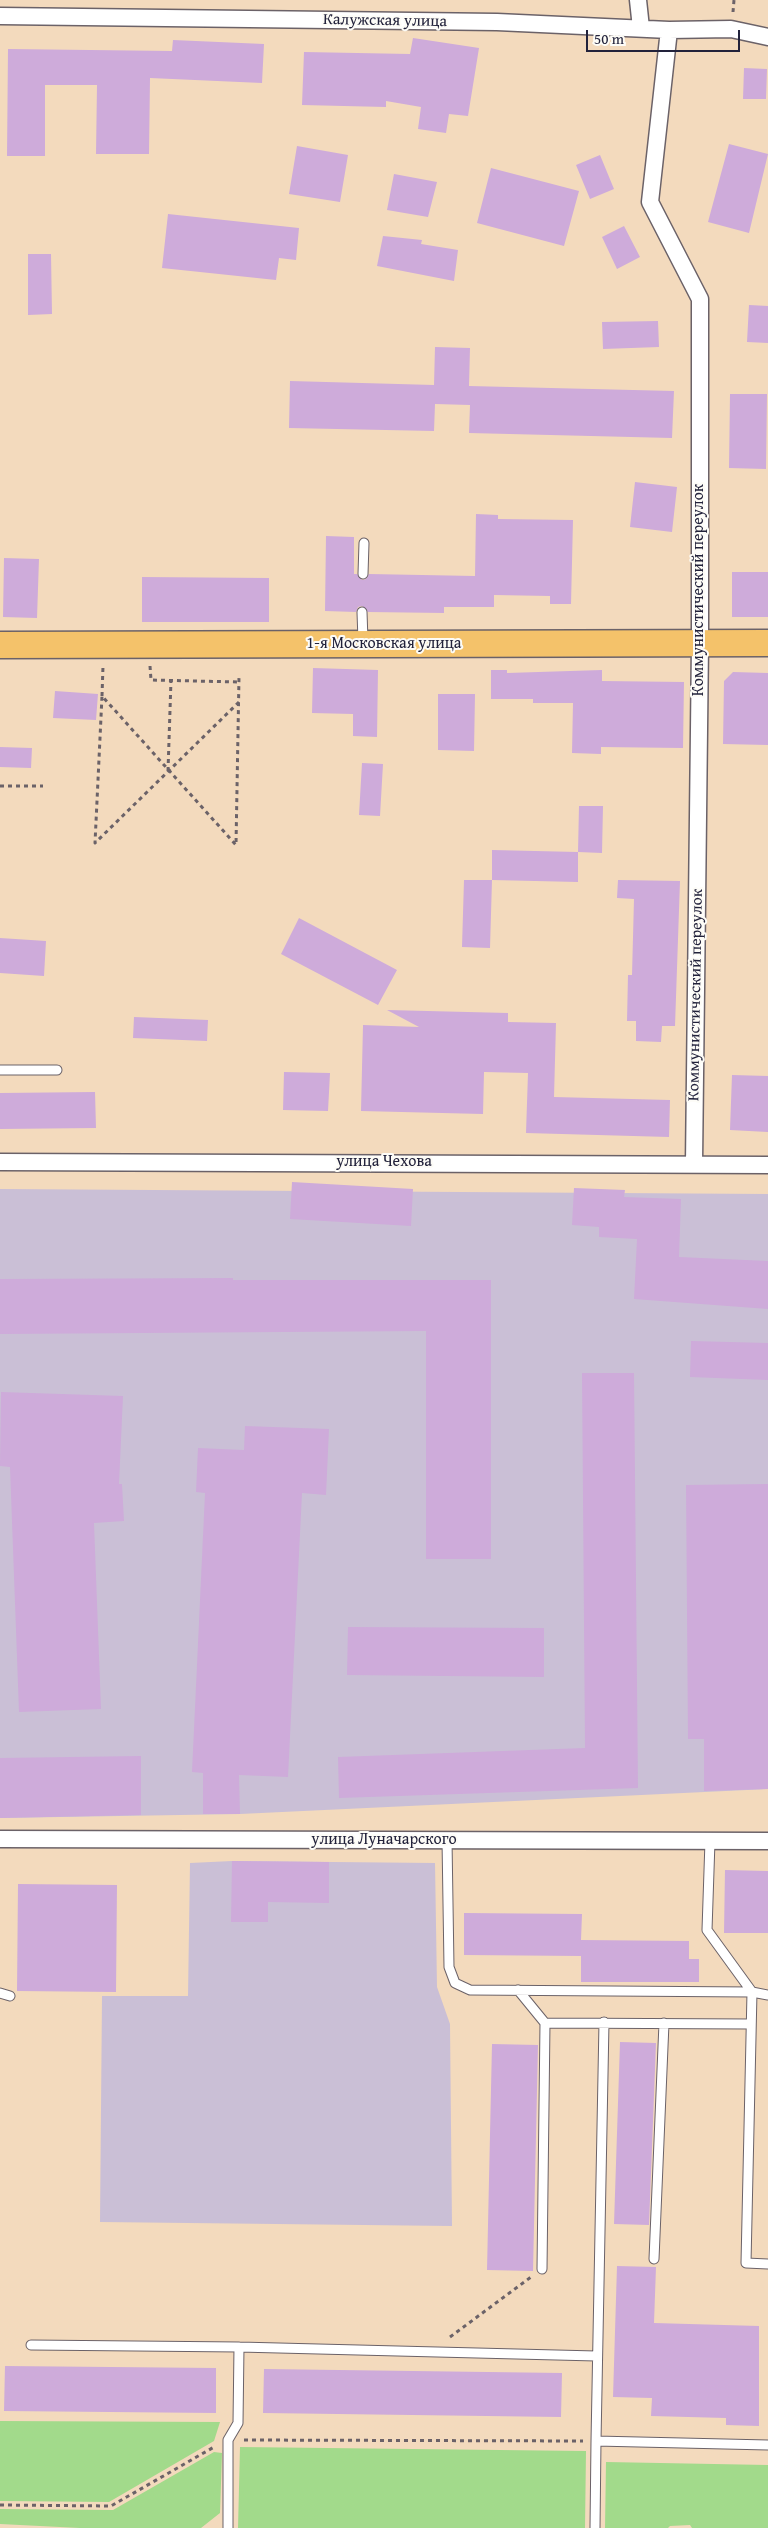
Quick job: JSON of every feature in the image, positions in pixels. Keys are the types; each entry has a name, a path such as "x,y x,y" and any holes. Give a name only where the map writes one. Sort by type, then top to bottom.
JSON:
{"main road":[{"name":"1-я Московская улица","path":"0,645 768,643"}],"street":[{"path":"638,0 641,28"},
{"name":"Калужская улица","path":"0,16 497,22 669,30 731,29 768,37"},
{"name":"Коммунистический переулок","path":"669,30 650,202 700,299 700,643 694,1163"},
{"name":"улица Чехова","path":"0,1162 694,1163 768,1165"},
{"name":"улица Луначарского","path":"0,1839 768,1841"}],"lane":[{"path":"362,574 364,543"},
{"path":"362,612 363,644"},
{"path":"0,1070 57,1070"},
{"path":"447,1840 449,1967 455,1983 470,1990 752,1992 768,1994"},
{"path":"710,1841 707,1930 752,1992 746,2263 768,2264"},
{"path":"518,1990 544,2023 542,2269"},
{"path":"0,1993 10,1996"},
{"path":"595,2528 596,2356 604,2022"},
{"path":"544,2023 751,2024"},
{"path":"654,2259 664,2023"},
{"path":"31,2345 239,2347 596,2356"},
{"path":"228,2528 228,2440 238,2423 239,2347"},
{"path":"596,2441 768,2445"}],"path":[{"path":"141,662 150,664 150,680 239,680 239,702 236,845 168,771 102,696 95,843 142,798 168,771 239,702"},
{"path":"168,771 171,680"},
{"path":"0,786 43,786"},
{"path":"433,2352 504,2295 542,2269"},
{"path":"0,2505 111,2506 228,2440 596,2441"}],"shaded area":[{"path":"0,1189 768,1194 768,1789 240,1814 0,1818"},
{"path":"232,1861 435,1863 437,1987 450,2024 452,2226 100,2222 102,1996 188,1996 190,1863"}],"green space":[{"path":"0,2421 220,2422 214,2441 109,2502 0,2501"},
{"path":"240,2447 586,2451 585,2528 238,2528"},
{"path":"214,2452 222,2453 220,2513 201,2528 80,2528 0,2524 0,2509 113,2510"},
{"path":"606,2462 768,2465 768,2528 692,2528 690,2525 670,2526 668,2528 605,2528"}],"building":[{"path":"413,38 479,48 468,116 449,114 446,133 418,129 421,107 386,101 386,107 302,105 304,52 410,54"},
{"path":"173,40 264,44 262,83 150,78 149,154 96,154 97,85 45,85 45,156 7,156 8,49 172,51"},
{"path":"744,68 767,69 766,99 743,99"},
{"path":"729,144 768,154 749,233 708,222"},
{"path":"297,146 348,155 340,202 289,194"},
{"path":"600,155 614,189 590,199 576,165"},
{"path":"491,168 579,191 564,246 477,223"},
{"path":"394,174 437,182 428,217 387,210"},
{"path":"168,214 299,228 296,260 279,258 276,280 162,268"},
{"path":"624,226 640,257 617,269 602,237"},
{"path":"383,236 422,240 421,244 458,250 454,281 377,266"},
{"path":"28,254 51,254 52,314 28,315"},
{"path":"749,305 768,306 768,343 747,342"},
{"path":"658,321 659,347 603,349 602,322"},
{"path":"435,347 470,348 469,386 674,391 672,438 469,433 470,405 435,404 434,431 289,428 290,381 434,385"},
{"path":"730,394 767,394 766,469 729,468"},
{"path":"635,482 677,487 672,532 630,527"},
{"path":"476,514 498,515 498,519 573,520 571,604 550,604 550,596 494,595 494,607 444,607 444,613 368,612 362,606 358,607 356,612 325,611 326,536 354,537 354,574 357,574 362,580 366,579 369,574 475,576"},
{"path":"4,558 39,559 37,618 3,617"},
{"path":"732,572 768,572 768,617 732,617"},
{"path":"142,577 269,578 269,622 142,622"},
{"path":"313,668 378,670 377,737 353,736 353,714 312,713"},
{"path":"491,670 507,670 507,673 602,670 602,681 684,682 683,748 601,747 601,754 572,753 573,703 533,703 533,699 491,699"},
{"path":"733,672 768,673 768,745 723,744 724,681"},
{"path":"55,691 98,694 96,720 53,718"},
{"path":"438,694 475,694 474,751 438,750"},
{"path":"0,747 32,748 31,768 0,767"},
{"path":"362,763 383,764 380,816 359,815"},
{"path":"579,806 603,806 602,853 578,852"},
{"path":"492,850 578,852 578,882 492,880"},
{"path":"464,880 492,880 490,948 462,947"},
{"path":"618,880 680,881 675,1026 662,1026 661,1042 636,1041 636,1021 627,1021 628,975 632,975 634,899 617,898"},
{"path":"299,918 397,970 378,1005 281,954"},
{"path":"0,938 46,941 44,976 0,973"},
{"path":"387,1010 508,1013 508,1022 556,1023 554,1097 670,1100 669,1137 526,1133 528,1073 484,1072 483,1114 361,1111 363,1025 419,1027"},
{"path":"134,1017 208,1020 207,1041 133,1038"},
{"path":"284,1072 330,1073 328,1111 283,1110"},
{"path":"732,1075 768,1076 768,1132 730,1130"},
{"path":"95,1092 96,1128 0,1129 0,1093"},
{"path":"292,1182 413,1189 411,1226 290,1219"},
{"path":"574,1188 625,1190 624,1197 681,1199 679,1257 768,1261 768,1309 634,1299 637,1239 599,1237 599,1227 572,1225"},
{"path":"233,1278 233,1280 491,1280 491,1559 426,1559 426,1331 0,1334 0,1279"},
{"path":"691,1341 768,1343 768,1380 690,1377"},
{"path":"582,1373 634,1373 638,1788 339,1798 338,1757 585,1748"},
{"path":"1,1392 123,1396 119,1484 122,1484 124,1521 94,1523 101,1709 19,1712 10,1467 0,1466"},
{"path":"245,1426 329,1429 326,1495 302,1493 288,1777 239,1775 240,1814 203,1814 203,1773 192,1772 205,1493 196,1492 198,1448 244,1450"},
{"path":"768,1484 768,1789 704,1791 704,1739 688,1739 686,1485"},
{"path":"348,1627 544,1628 544,1677 347,1675"},
{"path":"141,1756 141,1815 0,1818 0,1758"},
{"path":"232,1861 329,1862 329,1903 268,1902 268,1922 231,1922"},
{"path":"725,1870 768,1871 768,1933 724,1933"},
{"path":"18,1884 117,1885 116,1992 17,1991"},
{"path":"464,1913 582,1914 581,1940 689,1941 689,1959 699,1959 699,1982 581,1982 581,1956 464,1955"},
{"path":"620,2042 656,2043 649,2225 614,2224"},
{"path":"492,2044 538,2045 533,2271 487,2270"},
{"path":"617,2266 656,2267 654,2323 759,2326 759,2426 726,2425 726,2418 651,2416 652,2398 613,2397"},
{"path":"5,2366 216,2368 216,2413 4,2411"},
{"path":"264,2369 562,2373 561,2417 263,2413"}]}
